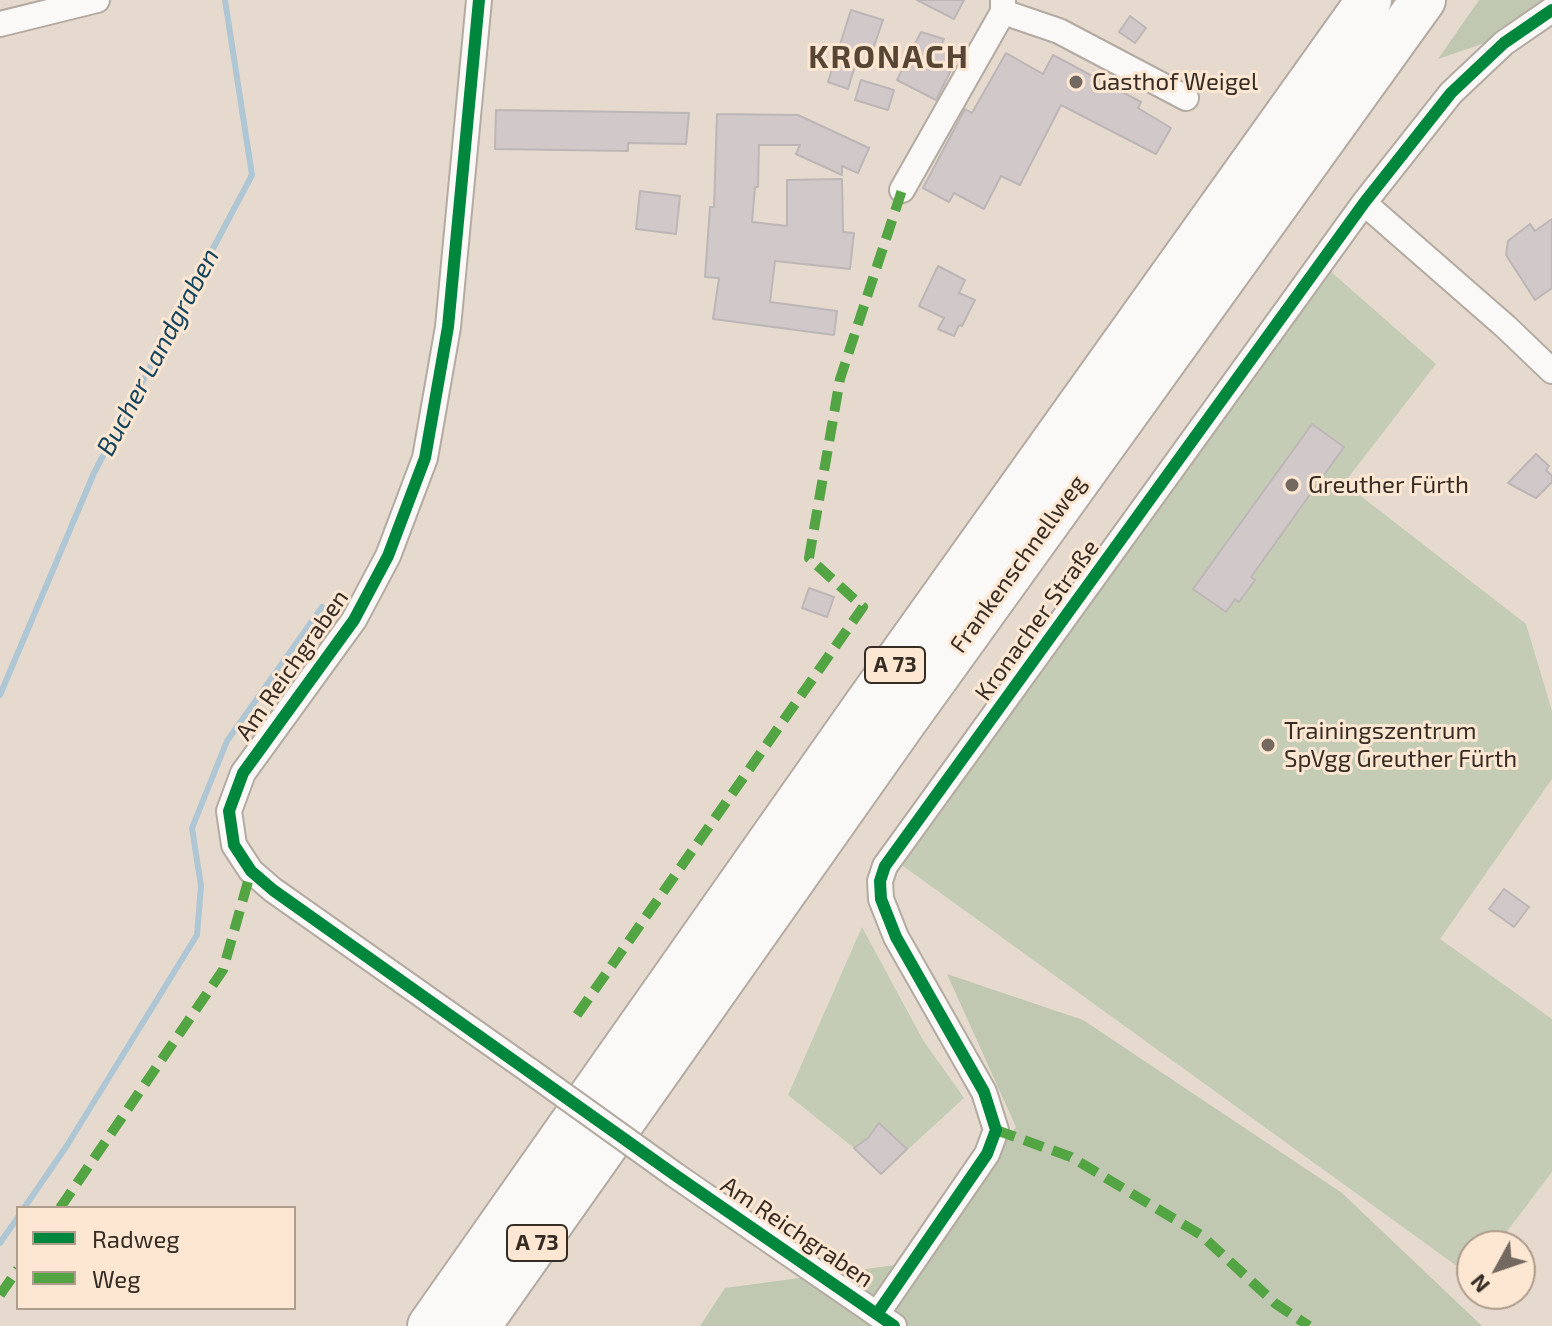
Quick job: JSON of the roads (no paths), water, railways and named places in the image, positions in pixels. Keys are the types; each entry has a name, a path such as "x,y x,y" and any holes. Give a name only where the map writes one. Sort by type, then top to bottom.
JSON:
{"highway":[{"name":"Frankenschnellweg","path":"430,1326 955,579 1369,0"},
{"name":"Frankenschnellweg","path":"478,1326 903,723 1423,0"}],"street":[{"path":"0,24 97,0"},
{"name":"Am Reichgraben","path":"479,0 448,327 425,458 388,556 354,620 243,773 229,811 234,845 251,871 273,890 675,1175 886,1320"},
{"path":"902,190 1003,6 1059,31 1186,98"},
{"name":"Kronacher Straße","path":"886,1320 987,1154 996,1130 984,1092 891,924 881,899 880,881 885,866 1364,203 1451,93 1504,43 1552,10"},
{"path":"1364,203 1552,371"}],"waterway":[{"name":"Bucher Landgraben","path":"0,695 94,473 252,175 225,0"},
{"path":"25,1206 66,1147 197,935 201,886 192,828 227,741 322,607"},
{"path":"0,1243 16,1220"}],"place":[{"name":"Gasthof Weigel","path":"1076,82"},
{"name":"Greuther Fürth","path":"1292,485"},
{"name":"Trainingszentrum SpVgg Greuther Fürth","path":"1268,745"}],"district":[{"name":"KRONACH","path":"889,57"}]}
